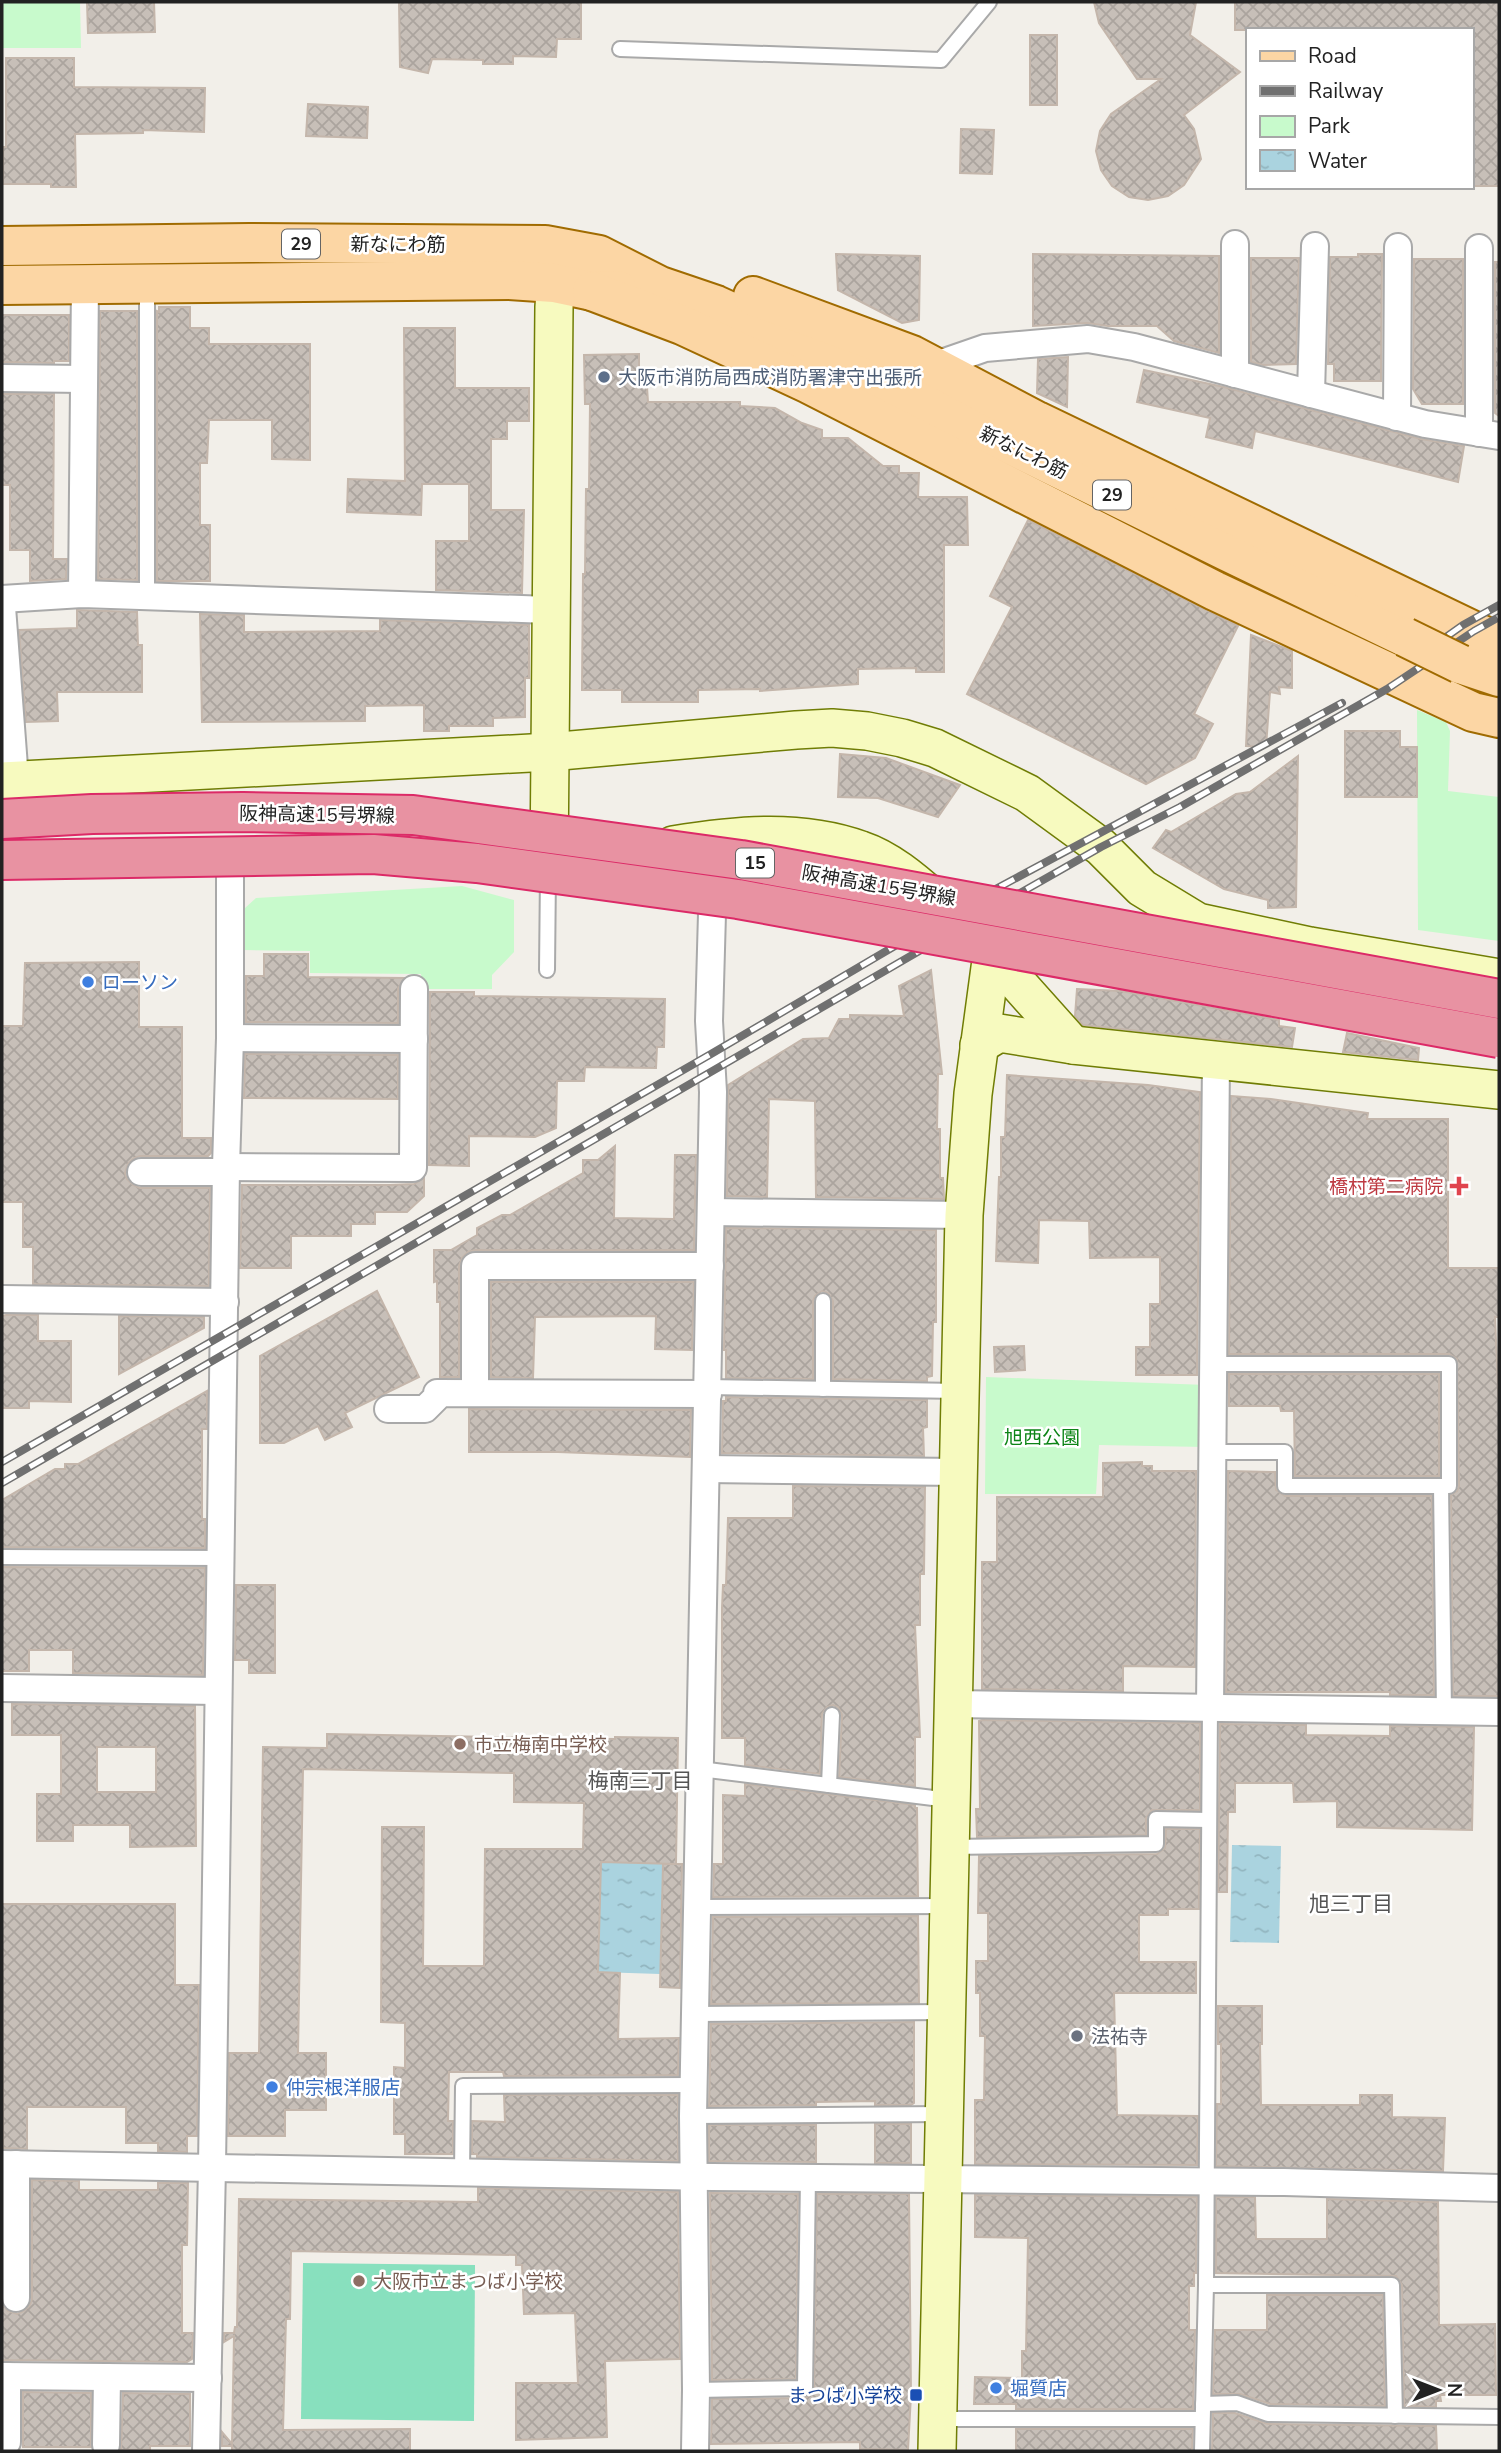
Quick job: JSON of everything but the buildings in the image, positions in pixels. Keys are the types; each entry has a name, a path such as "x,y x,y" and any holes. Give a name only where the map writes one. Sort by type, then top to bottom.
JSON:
{"highway":[{"name":"阪神高速15号堺線","path":"2,818 243,812 414,815 741,860 1499,999"},
{"name":"阪神高速15号堺線","path":"2,860 373,854 477,863 738,899 1499,1038"}],"main road":[{"name":"新なにわ筋","path":"2,246 249,243 545,245 556,265 592,292 660,286"},
{"name":"新なにわ筋","path":"2,285 509,280 599,255 660,286 716,305 768,328 1460,664 1499,677"},
{"path":"599,255 702,278 912,355 1037,421 1499,643"},
{"path":"592,292 682,325 809,384 1227,597 1473,712 1499,718"}],"street":[{"path":"1235,244 1235,374"},
{"path":"1311,394 1315,246"},
{"path":"1397,417 1398,247"},
{"path":"933,366 985,348 1088,339 1134,347 1397,417 1489,434 1479,247"},
{"path":"549,866 556,265"},
{"path":"82,594 85,284"},
{"path":"2,379 84,379"},
{"path":"2,599 82,594 550,611"},
{"path":"2,607 8,781 549,752 688,738 832,728 867,731 935,748 1027,793 1101,847 1142,888 1198,922 1310,946 1499,978"},
{"path":"2,874 230,868 549,866 714,838 772,835 818,839 863,850 909,877 960,920 1073,1045"},
{"path":"695,2451 693,2116 707,1469 713,1092 709,1021 714,838"},
{"path":"206,2451 230,1038 230,868"},
{"path":"941,2440 943,2114 964,1215 973,1094 992,953"},
{"path":"992,953 1499,1052"},
{"path":"141,1172 413,1168 414,989"},
{"path":"979,1045 999,1033 1073,1045 1499,1090"},
{"path":"230,1038 414,1039"},
{"path":"1210,1708 1216,1060"},
{"path":"711,1212 964,1215"},
{"path":"475,1393 475,1266 710,1266"},
{"path":"2,1299 225,1302"},
{"path":"388,1409 425,1409 437,1398 437,1393 708,1390"},
{"path":"707,1469 958,1472"},
{"path":"2,1688 218,1691"},
{"path":"953,1704 1499,1713"},
{"path":"16,2298 9,2164 695,2177 1205,2181 1499,2188"},
{"path":"7,2442 4,2376 208,2378"},
{"path":"106,2445 107,2377"}],"lane":[{"path":"975,2 975,19"},
{"path":"620,49 941,60 989,2"},
{"path":"146,283 148,596"},
{"path":"547,970 549,866"},
{"path":"823,1301 823,1389"},
{"path":"1212,1452 1285,1452 1285,1486 1449,1486 1449,1364 1213,1364"},
{"path":"708,1390 960,1391"},
{"path":"1441,1486 1444,1712"},
{"path":"2,1557 221,1558"},
{"path":"1202,2451 1206,2285 1210,1708"},
{"path":"829,1785 832,1714"},
{"path":"700,1769 951,1800"},
{"path":"949,1847 1156,1844 1156,1819 1209,1820"},
{"path":"697,1907 948,1906"},
{"path":"695,2014 946,2012"},
{"path":"462,2173 463,2087 694,2085"},
{"path":"693,2116 943,2114"},
{"path":"696,2390 805,2388 808,2178"},
{"path":"1206,2285 1392,2285 1395,2416"},
{"path":"1203,2403 1237,2403 1268,2414 1499,2417"},
{"path":"941,2440 1202,2420"}],"green space":[{"path":"2,2 80,2 81,48 2,48"},
{"path":"1417,710 1446,722 1450,731 1448,791 1499,797 1499,941 1418,930"},
{"path":"462,886 514,900 514,952 492,975 492,989 422,989 421,974 310,973 310,951 244,950 245,908 256,898"},
{"name":"旭西公園","path":"986,1377 1207,1385 1205,1447 1099,1445 1096,1494 985,1494"},
{"path":"303,2263 475,2265 474,2421 301,2419"}],"water":[{"path":"1232,1845 1281,1846 1279,1943 1230,1942"},
{"path":"601,1862 663,1864 660,1974 598,1972"}],"railway":[{"path":"1422,654 1463,625 1499,605"},
{"path":"2,1483 964,925 1101,847 1180,807 1387,689 1499,617"},
{"path":"2,1462 951,913 1342,703"}],"place":[{"name":"大阪市消防局西成消防署津守出張所","path":"604,377"},
{"name":"ローソン","path":"88,982"},
{"name":"橋村第二病院","path":"1459,1186"},
{"name":"市立梅南中学校","path":"460,1744"},
{"name":"法祐寺","path":"1077,2036"},
{"name":"仲宗根洋服店","path":"272,2087"},
{"name":"大阪市立まつば小学校","path":"359,2281"},
{"name":"堀質店","path":"996,2388"},
{"name":"まつば小学校","path":"916,2395"}],"district":[{"name":"梅南三丁目","path":"640,1781"},
{"name":"旭三丁目","path":"1351,1904"}]}
